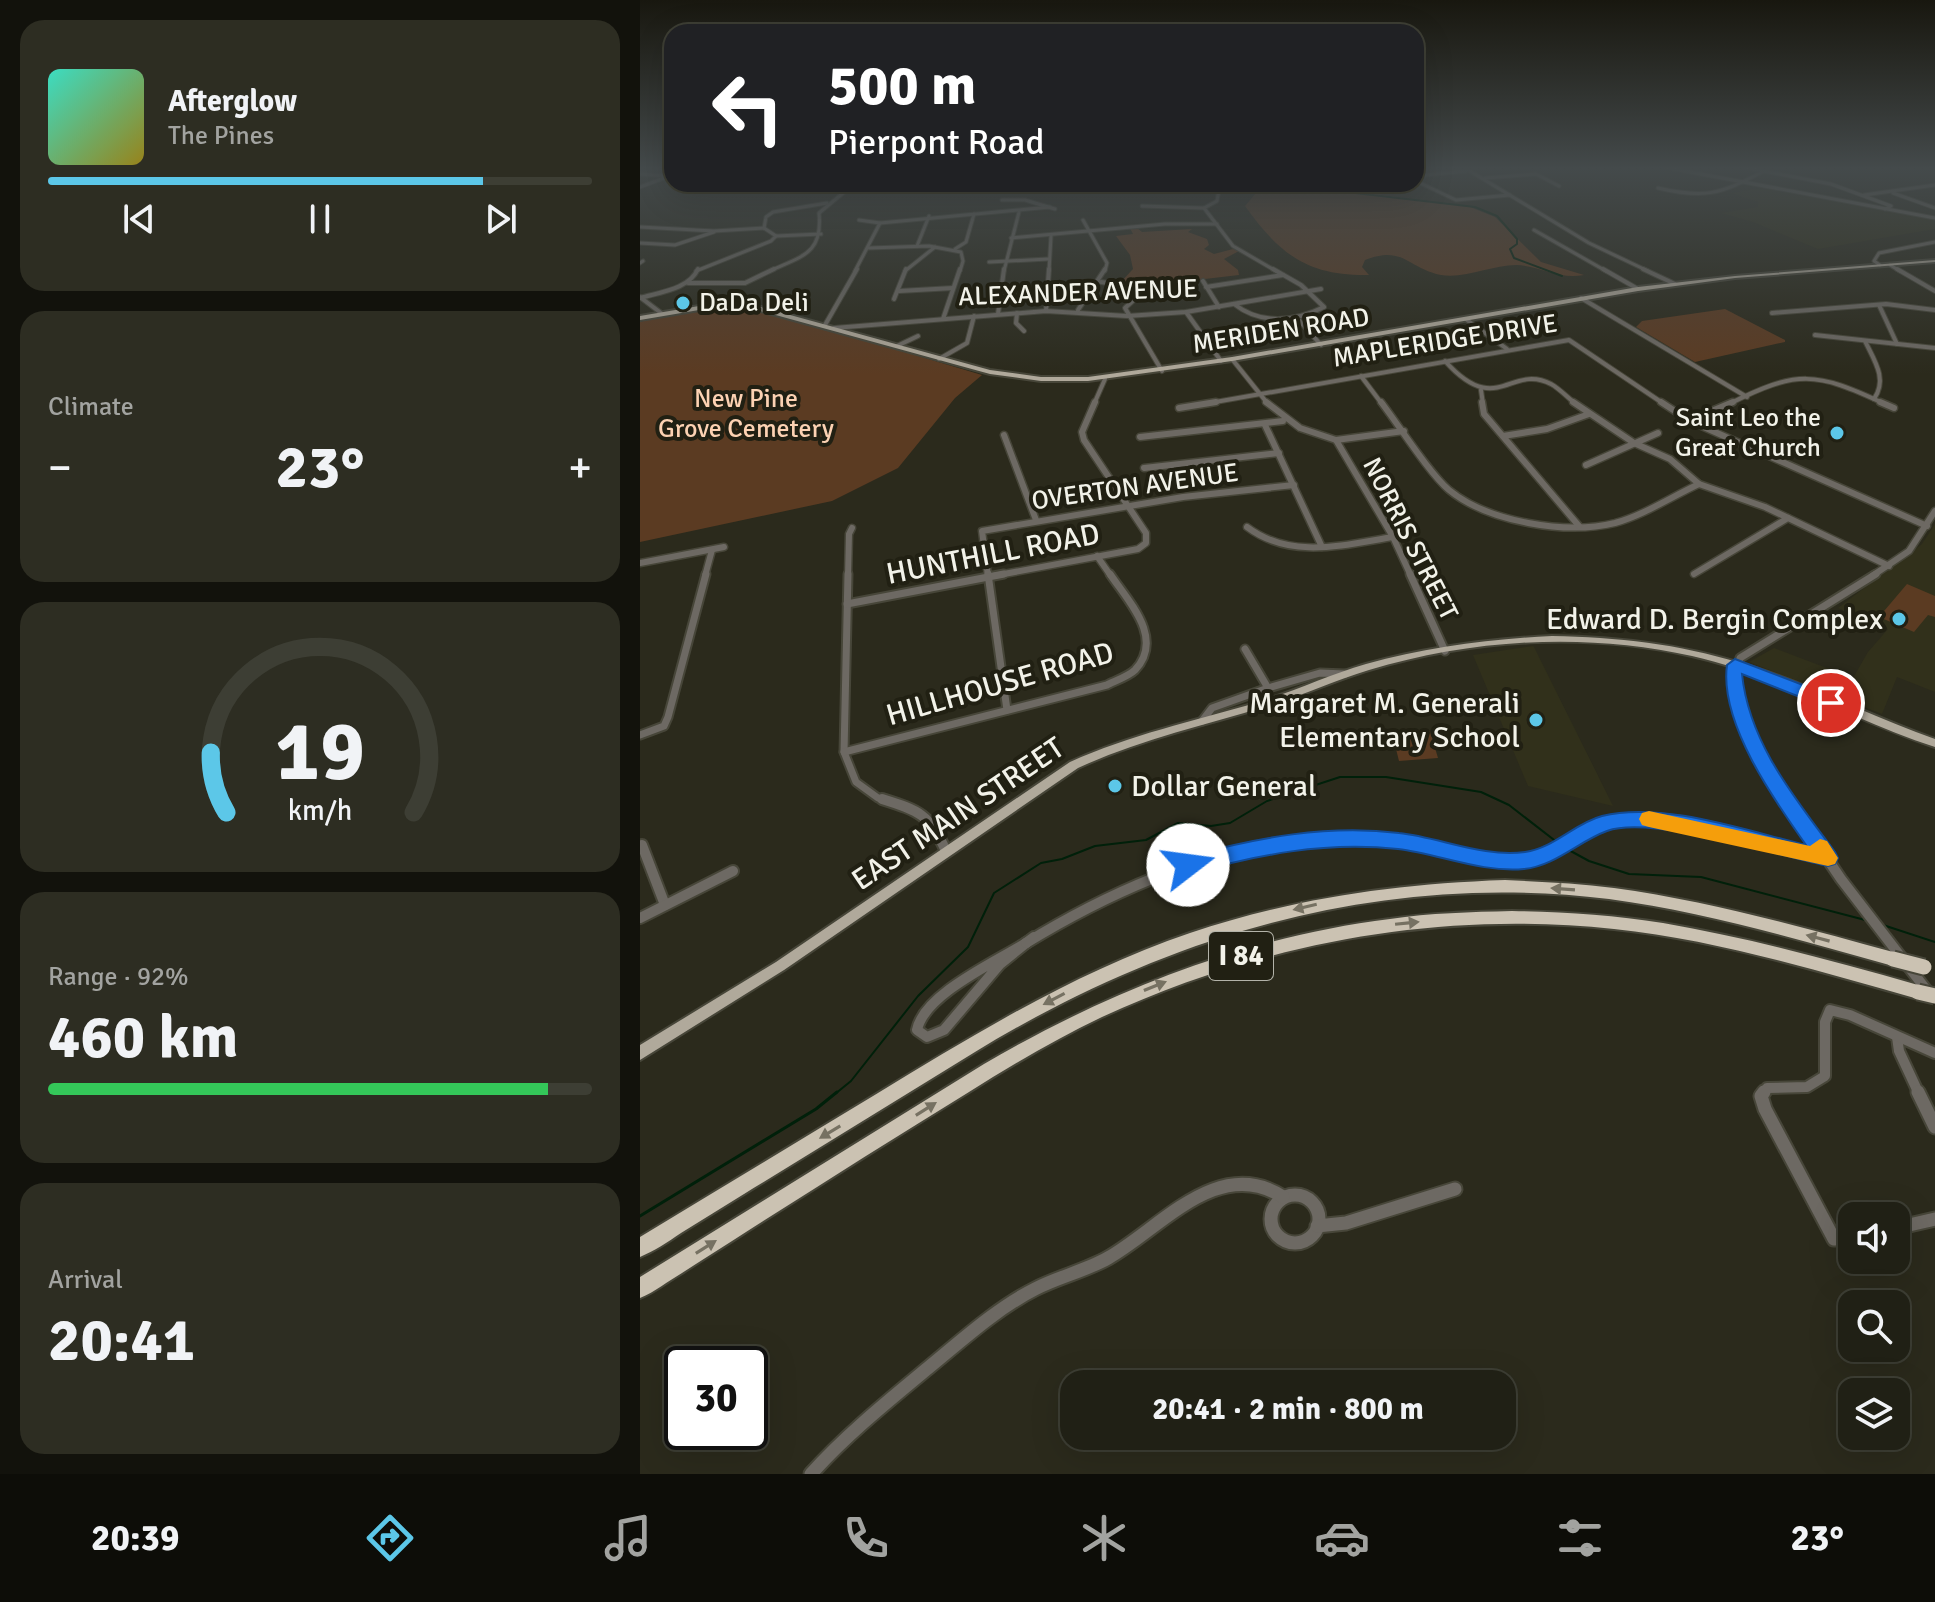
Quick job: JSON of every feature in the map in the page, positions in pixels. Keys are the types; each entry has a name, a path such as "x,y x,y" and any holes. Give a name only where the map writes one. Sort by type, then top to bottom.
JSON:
{"highway":[{"name":"I 84","path":"640,1248 990,1034 1067,992 1195,937 1303,908 1374,895 1446,888 1522,886 1571,889 1703,908 1930,969"},
{"name":"I 84","path":"640,1288 1046,1037 1169,981 1290,943 1363,928 1446,919 1576,919 1644,926 1732,942 1935,999"}],"main road":[{"name":"MERIDEN ROAD","path":"640,318 712,307 757,308 939,359 1032,378 1105,379 1321,345 1638,289 1935,261"},
{"name":"EAST MAIN STREET","path":"640,1053 756,982 1074,765 1120,745 1270,703 1345,674 1391,661 1519,639 1566,638 1659,647 1735,665 1935,743"}],"street":[{"path":"640,243 675,245 704,237"},
{"path":"640,298 688,283 695,278 700,267 759,248 775,237"},
{"path":"688,283 729,285 754,280 775,266 809,252 819,237"},
{"path":"825,325 874,237"},
{"path":"917,246 921,237"},
{"path":"955,249 966,242 967,237"},
{"path":"998,314 1011,238 1035,237"},
{"path":"1046,311 1051,237"},
{"path":"1078,310 1081,300 1101,282 1107,263 1091,237"},
{"path":"1226,237 1233,246 1309,291 1324,307 1297,318 1250,316 1234,304"},
{"path":"1546,237 1638,289"},
{"path":"1579,237 1675,284"},
{"path":"1880,265 1874,261 1879,253 1935,242"},
{"path":"894,299 907,267 936,246"},
{"path":"869,248 936,246 961,252 963,261 943,319"},
{"path":"989,262 1048,259"},
{"path":"1890,265 1935,291"},
{"path":"1206,287 1283,275"},
{"path":"1203,281 1219,307"},
{"path":"1101,282 1144,288"},
{"path":"1151,284 1125,308 1162,371"},
{"path":"899,291 953,288"},
{"name":"ALEXANDER AVENUE","path":"834,328 1046,311 1078,310 1127,316 1186,312 1321,289"},
{"path":"640,298 661,313"},
{"path":"1581,298 1747,397"},
{"path":"1772,313 1879,305 1935,310"},
{"path":"1879,305 1897,344"},
{"path":"1186,312 1221,361"},
{"path":"1017,313 1016,323 1024,331"},
{"path":"939,359 967,343 974,316"},
{"path":"1297,318 1321,345"},
{"path":"1467,320 1507,349"},
{"path":"1815,335 1935,348"},
{"path":"897,346 918,336"},
{"name":"MAPLERIDGE DRIVE","path":"1179,408 1561,339 1575,341 1641,391 1690,421 1927,526"},
{"path":"1865,341 1883,383 1874,399"},
{"name":"NORRIS STREET","path":"1232,359 1283,421 1336,440 1393,537 1445,651"},
{"path":"1445,361 1462,380 1481,390 1540,380 1550,383 1589,414 1634,443 1670,459 1699,484 1788,518 1889,566"},
{"path":"1361,376 1448,489 1464,500 1537,525 1579,526 1617,522 1699,484"},
{"path":"1681,424 1747,397 1769,384 1801,377 1824,380 1894,408"},
{"path":"1105,379 1082,432 1128,509"},
{"path":"1481,390 1484,414 1579,526"},
{"path":"1503,436 1547,429 1589,414"},
{"path":"1140,437 1283,421"},
{"path":"1265,425 1322,547"},
{"path":"1336,440 1404,431"},
{"path":"1586,465 1658,433"},
{"path":"1004,435 1036,520"},
{"path":"1144,468 1279,453"},
{"name":"OVERTON AVENUE","path":"987,578 982,531 1036,520 1128,509 1183,497 1294,485"},
{"name":"HUNTHILL ROAD","path":"847,604 1138,549 1146,543 1146,533 1128,509"},
{"path":"1935,511 1909,551 1740,658 1735,665 1734,676 1739,704 1758,755 1782,797 1935,999"},
{"path":"1694,574 1788,518"},
{"path":"1247,527 1266,543 1289,547 1322,547 1393,537"},
{"path":"852,528 849,534 844,752 856,782 878,798 913,809 934,825 946,851"},
{"path":"640,563 724,547"},
{"path":"640,735 664,726 712,550"},
{"name":"HILLHOUSE ROAD","path":"844,752 1107,685 1135,670 1146,647 1145,625 1097,556"},
{"path":"987,578 1007,710"},
{"path":"1245,649 1268,688"},
{"path":"1202,721 1212,708 1268,688 1320,673 1345,674"},
{"path":"1034,937 1000,964 944,1030 927,1037 917,1030 918,1018 931,1005 1034,937 1147,878 1281,843 1325,837 1373,838 1512,862 1539,858 1602,824 1645,819 1828,858"},
{"path":"642,845 665,905"},
{"path":"640,918 733,871"},
{"path":"1838,1238 1834,1239 1761,1096 1767,1088 1807,1087 1825,1076 1828,1050 1824,1019 1826,1012 1834,1009 1935,1053"},
{"path":"1897,1037 1899,1051 1935,1127"},
{"path":"811,1474 839,1443 949,1350 1033,1290 1108,1258 1155,1223 1214,1189 1245,1182 1266,1186 1283,1197"},
{"path":"1317,1226 1346,1223 1455,1189"},
{"path":"1298,1194 1312,1201 1316,1208 1317,1226 1312,1237 1302,1244 1281,1240 1272,1218 1277,1203 1283,1197 1298,1194"},
{"path":"1910,1225 1935,1219"}],"shaded area":[{"path":"1789,237 1889,237 1818,249"},
{"name":"Edward D. Bergin Complex","path":"1935,524 1935,692 1897,677 1882,714 1749,662 1774,648 1853,678 1868,652 1888,629 1838,608 1922,544"},
{"name":"Margaret M. Generali Elementary School","path":"1533,646 1613,806 1528,786 1473,655"}],"green space":[{"path":"1117,237 1201,237 1207,239 1209,245 1204,249 1214,254 1233,249 1239,251 1224,259 1238,270 1239,275 1179,282 1121,282 1133,269 1130,255"},
{"path":"1515,237 1541,262 1584,275 1566,276 1516,265 1450,276 1430,272 1405,259 1389,255 1365,260 1362,267 1369,275 1329,272 1297,259 1271,238"},
{"name":"New Pine Grove Cemetery","path":"748,309 815,325 982,375 955,398 898,468 832,501 640,542 640,322 667,314"},
{"path":"1725,309 1785,342 1695,362 1636,327 1642,321"},
{"path":"1907,584 1935,596 1935,617 1928,615 1914,632 1879,617"},
{"path":"1430,731 1438,758 1399,761 1392,733"}],"waterway":[{"path":"1515,237 1517,244 1510,249 1514,258 1562,276"},
{"path":"835,1094 851,1081 918,996 968,947 994,893 1041,863 1062,859 1095,846 1146,840 1178,823 1211,826 1230,823 1267,801 1340,777 1386,777 1481,792 1509,805 1558,843"},
{"path":"1567,849 1589,861 1629,874 1701,877 1869,921"},
{"path":"1883,925 1935,942"},
{"path":"640,1216 816,1109 837,1092"}],"slow traffic":[{"path":"1649,819 1828,858 1820,847"}],"place":[{"name":"DaDa Deli","path":"683,303"},
{"name":"Saint Leo the Great Church","path":"1837,433"},
{"name":"Edward D. Bergin Complex","path":"1899,619"},
{"name":"Margaret M. Generali Elementary School","path":"1536,720"},
{"name":"Dollar General","path":"1115,786"}],"route":[{"path":"1188,865 1256,847 1325,837 1399,841 1497,860 1526,861 1539,858 1602,824 1630,819 1660,820 1828,858 1782,797 1758,755 1739,704 1733,671 1735,665 1831,703"}]}
